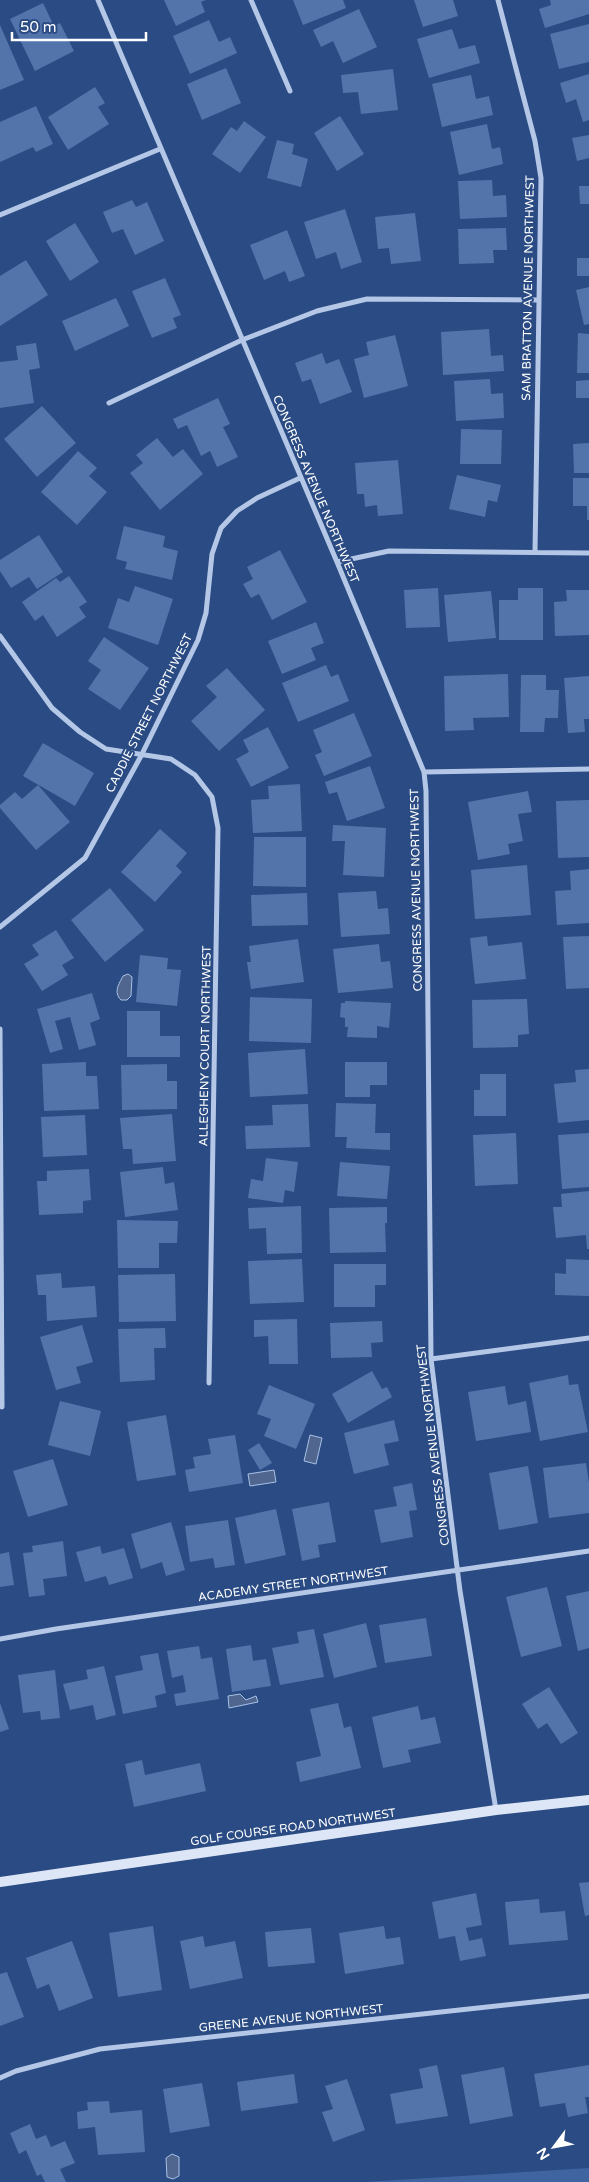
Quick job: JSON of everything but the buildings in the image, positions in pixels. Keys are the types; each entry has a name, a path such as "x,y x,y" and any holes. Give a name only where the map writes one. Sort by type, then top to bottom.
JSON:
{"main road":[{"name":"GOLF COURSE ROAD NORTHWEST","path":"0,1882 496,1810 589,1800"}],"street":[{"name":"CONGRESS AVENUE NORTHWEST","path":"98,0 337,562 424,772 426,811 431,1359 458,1570 496,1810"},
{"path":"251,0 290,91"},
{"name":"SAM BRATTON AVENUE NORTHWEST","path":"498,0 535,140 541,178 535,551"},
{"path":"0,215 160,149"},
{"path":"109,403 242,340 317,311 367,299 539,300"},
{"name":"CADDIE STREET NORTHWEST","path":"0,927 85,858 141,756 198,640 206,613 212,554 221,528 237,511 257,498 300,478"},
{"path":"337,562 389,551 589,553"},
{"name":"ALLEGHENY COURT NORTHWEST","path":"0,636 52,708 80,732 106,749 141,756 171,759 195,775 212,797 218,828 209,1383"},
{"path":"424,772 589,769"},
{"path":"0,1029 2,1406"},
{"path":"431,1359 589,1338"},
{"name":"ACADEMY STREET NORTHWEST","path":"0,1639 56,1629 589,1551"},
{"name":"GREENE AVENUE NORTHWEST","path":"0,2078 16,2071 100,2048 589,1996"}],"shaded area":[{"path":"128,974 132,977 131,996 127,1000 121,1000 117,994 118,988 123,976"},
{"path":"310,1435 322,1438 316,1464 304,1461"},
{"path":"274,1470 276,1482 250,1486 248,1474"},
{"path":"240,1694 246,1700 256,1696 258,1702 229,1708 228,1696"},
{"path":"172,2154 179,2157 179,2176 173,2179 167,2177 166,2158"},
{"path":"589,2168 589,2182 364,2182"}]}
